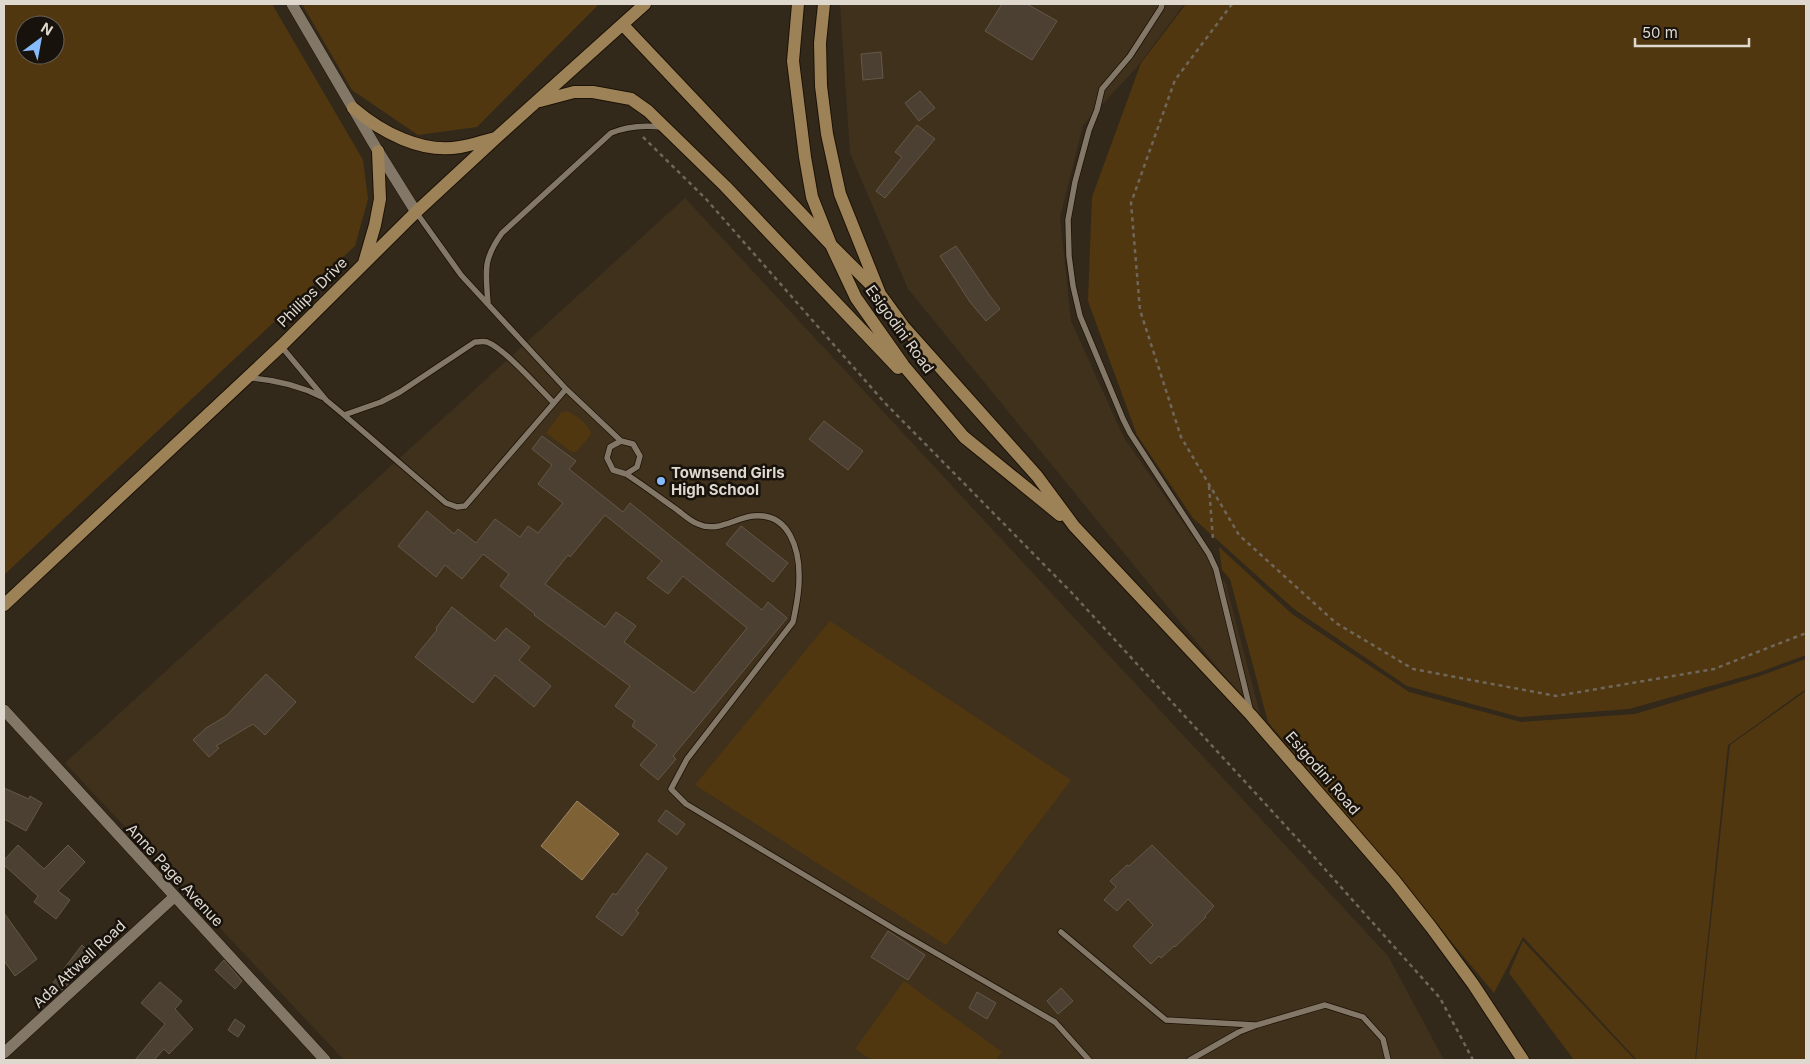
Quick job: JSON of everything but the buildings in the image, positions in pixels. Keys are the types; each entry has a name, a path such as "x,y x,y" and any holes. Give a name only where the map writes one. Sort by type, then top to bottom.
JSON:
{"main road":[{"name":"Phillips Drive","path":"4,605 248,378 416,212 645,4"},
{"name":"Esigodini Road","path":"798,4 793,61 812,196 831,244 856,298 904,366 964,437 1074,526"},
{"name":"Esigodini Road","path":"824,4 820,43 821,86 827,134 840,194 880,294 904,327 1037,476 1074,526 1251,715 1394,880 1431,926 1473,984 1523,1060"},
{"path":"623,25 880,294"},
{"path":"537,102 574,92 594,92 631,99 648,111 725,186 964,437"},
{"path":"353,108 370,122 388,133 426,146 459,147 497,137"},
{"path":"363,265 375,225 380,199 378,151"}],"street":[{"path":"292,4 416,212"},
{"name":"Anne Page Avenue","path":"4,710 325,1060"},
{"name":"Ada Attwell Road","path":"4,1053 174,897"}],"lane":[{"path":"1162,4 1130,56 1102,89 1097,110 1089,130 1075,182 1068,220 1073,286 1080,316 1130,433 1210,554 1216,569 1251,715"},
{"path":"488,304 486,263 491,248 502,233 611,133 635,126 665,127"},
{"path":"416,212 461,275 566,389 621,441 634,444 640,456 637,467 626,474"},
{"path":"344,415 382,402 475,342 484,341 509,359 554,403"},
{"path":"281,346 326,400 446,503 457,507 465,506 566,389"},
{"path":"248,378 291,384 306,389 326,400"},
{"path":"621,441 610,447 606,458 613,470 626,474 699,525 719,527 753,516 771,517 782,523 790,535 796,554 800,580 798,602 793,622 687,759 671,789 686,804 896,930 1055,1022 1089,1060"},
{"path":"1061,932 1166,1020 1257,1025"},
{"path":"1190,1060 1239,1032 1325,1005 1363,1017 1383,1040 1388,1060"}],"path":[{"path":"1232,4 1175,80 1131,203 1140,310 1181,437 1239,534 1336,623 1412,669 1556,696 1714,669 1806,633"},
{"path":"635,126 643,137 706,199 884,402 1071,592 1322,866 1440,998 1473,1060"},
{"path":"1208,483 1213,540"}],"shaded area":[{"path":"4,4 272,4 363,160 368,199 355,246 4,575"},
{"path":"302,4 599,4 477,127 418,135 352,90"},
{"path":"840,4 1184,4 1137,67 1083,125 1060,218 1071,321 1124,438 1226,584 1262,722 908,289 850,153"},
{"path":"1186,4 1806,4 1806,655 1760,672 1629,709 1519,717 1407,686 1294,609 1193,518 1137,435 1088,301 1092,197 1141,63"},
{"name":"Townsend Girls High School","path":"685,198 1388,956 1444,1060 344,1060 65,763"},
{"path":"567,411 585,423 591,434 577,451 572,452 546,433 561,413"},
{"path":"1219,547 1292,614 1409,692 1521,722 1635,714 1760,676 1806,659 1806,689 1728,745 1695,1060 1637,1060 1523,937 1494,993 1268,722 1230,579 1222,570"},
{"path":"830,621 1071,780 946,945 695,785"},
{"path":"1806,691 1806,1060 1696,1060 1730,745"},
{"path":"577,801 619,834 582,880 541,846"},
{"path":"1523,941 1635,1060 1574,1060 1509,973"},
{"path":"904,981 1002,1052 996,1060 872,1060 855,1049"}],"place":[{"name":"Townsend Girls High School","path":"661,481"}]}
